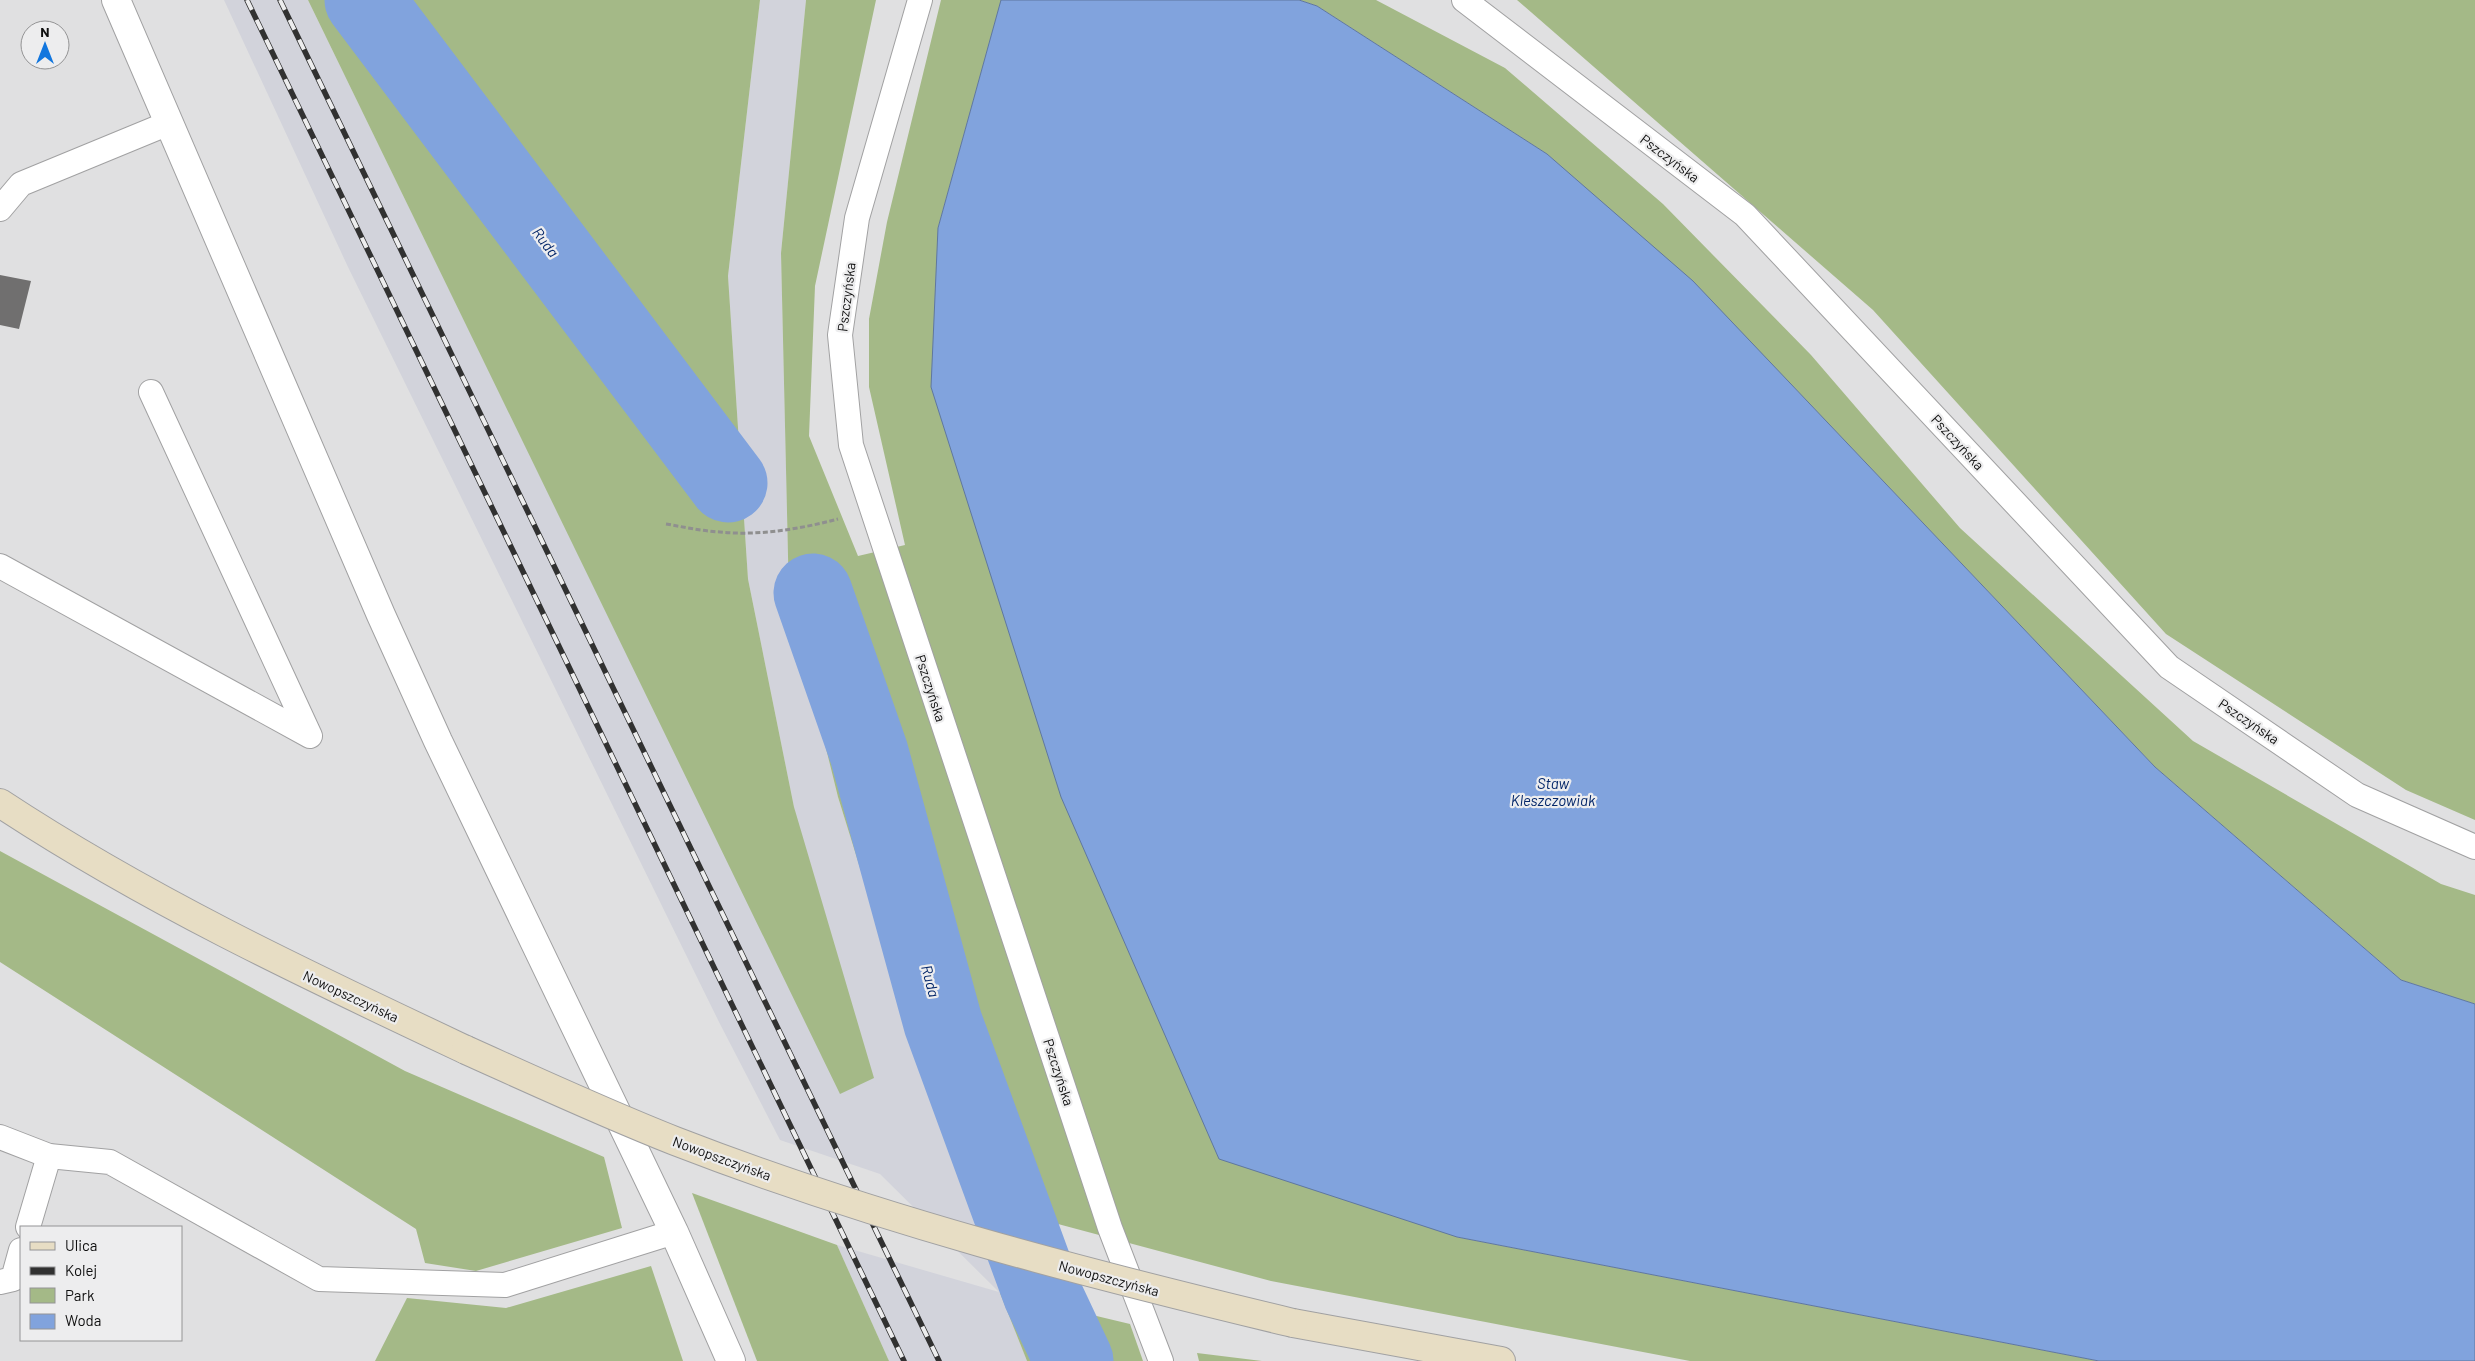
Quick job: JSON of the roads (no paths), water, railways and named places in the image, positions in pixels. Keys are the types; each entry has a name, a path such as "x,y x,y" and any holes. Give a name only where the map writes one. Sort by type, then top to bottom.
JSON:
{"main road":[{"name":"Nowopszczyńska","path":"0,803 46,834 262,954 466,1050 675,1141 851,1203 1000,1249 1150,1289 1293,1323 1501,1361"}],"street":[{"path":"116,0 381,615 438,741 674,1232 731,1361"}],"lane":[{"name":"Pszczyńska","path":"920,0 857,218 840,335 851,445 1110,1228 1161,1361"},
{"name":"Pszczyńska","path":"1464,0 1745,215 2169,668 2357,794 2475,847"},
{"path":"0,209 21,184 168,123"},
{"path":"0,566 310,736 151,392"},
{"path":"0,1137 49,1156 110,1162 319,1280 505,1285 674,1232"},
{"path":"28,1226 49,1156"},
{"path":"0,1282 13,1279 20,1254"}],"water":[{"name":"Staw Kleszczowiak","path":"1001,0 1299,0 1317,6 1547,154 1693,281 2155,767 2401,980 2475,1004 2475,1361 2099,1361 1457,1237 1219,1159 1061,797 931,387 938,228"}],"waterway":[{"name":"Ruda","path":"364,0 728,483"},
{"name":"Ruda","path":"813,593 869,753 943,1023 1042,1293 1074,1361"}],"railway":[{"path":"247,0 904,1361"},
{"path":"280,0 939,1361"}]}
